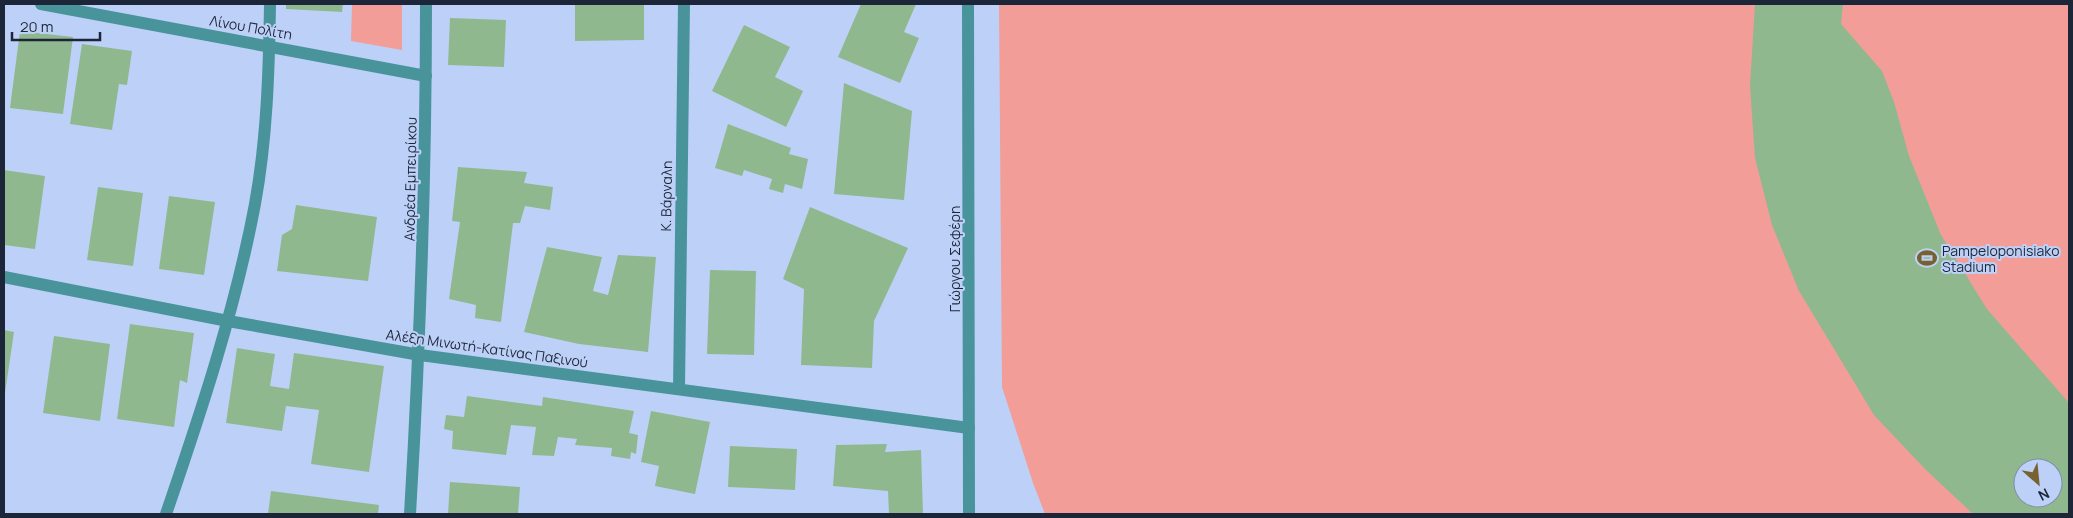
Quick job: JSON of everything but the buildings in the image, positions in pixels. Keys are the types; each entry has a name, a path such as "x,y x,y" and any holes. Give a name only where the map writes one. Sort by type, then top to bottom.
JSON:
{"street":[{"name":"Λίνου Πολίτη","path":"40,4 270,45 426,76"},
{"path":"166,514 218,357 245,254 255,202 265,131 270,45 270,4"},
{"name":"Ανδρέα Εμπειρίκου","path":"410,514 420,355 426,154 426,4"},
{"name":"Κ. Βάρναλη","path":"679,389 684,4"},
{"name":"Γιώργου Σεφέρη","path":"968,4 970,514"},
{"name":"Αλέξη Μινωτή-Κατίνας Παξινού","path":"4,278 228,321 420,355 969,428"}],"shaded area":[{"path":"352,4 402,4 402,50 351,41"},
{"path":"999,4 2069,4 2069,514 1045,514 1002,387"}],"place":[{"name":"Pampeloponisiako Stadium","path":"1927,258"}]}
